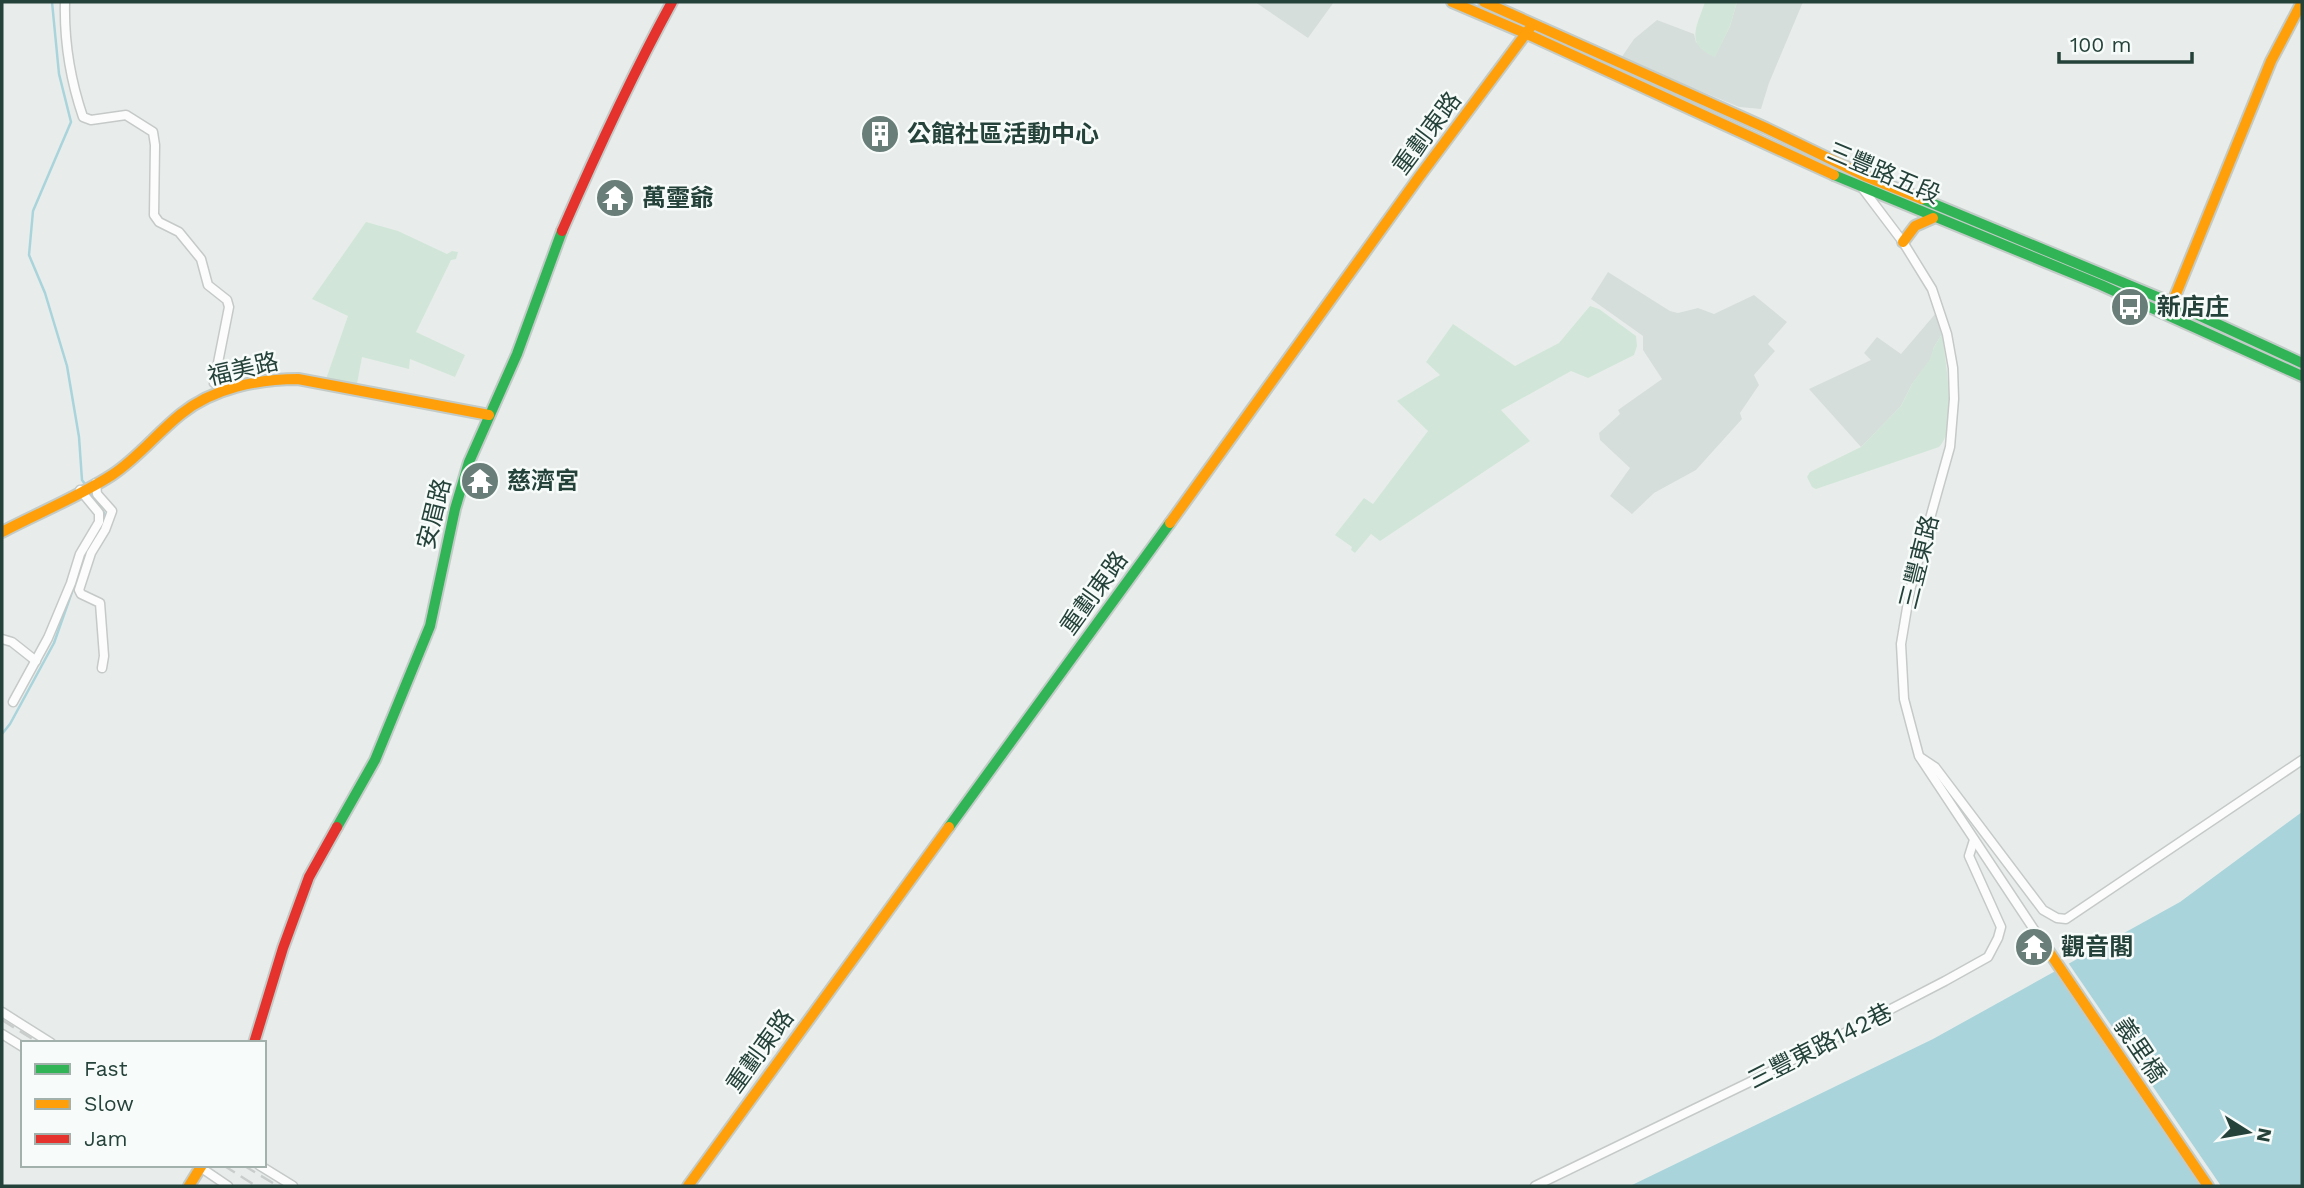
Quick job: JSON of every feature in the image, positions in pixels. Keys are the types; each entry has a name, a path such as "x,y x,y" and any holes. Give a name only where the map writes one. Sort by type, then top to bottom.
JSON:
{"street":[{"path":"65,2 66,46 73,87 83,117 91,120 126,115 153,132 154,215 159,222 179,232 201,259 208,285 227,300 229,307 214,383 223,387 233,384 235,387"},
{"name":"安眉路","path":"255,1041 283,948 309,877 375,760 430,626 455,509 469,462 517,354 560,236 586,175 644,53 672,2"},
{"name":"三豐路五段","path":"1452,2 1530,28 1766,128 1865,176 2302,363"},
{"name":"三豐路五段","path":"1484,2 1530,28 1862,188 1933,218 2170,308 2302,376"},
{"path":"2170,308 2271,61 2302,2"},
{"name":"重劃東路","path":"688,1186 1419,177 1530,28"},
{"path":"1862,188 1865,176"},
{"name":"三豐東路","path":"1862,188 1903,242 1932,289 1947,334 1953,368 1954,399 1950,447 1910,590 1901,644 1904,699 1919,756 2039,937"},
{"path":"1903,242 1911,229 1924,220 1933,218"},
{"name":"福美路","path":"2,532 96,483 128,463 180,414 205,397 235,387 298,379 489,415"},
{"path":"96,483 97,494 112,511 105,530 91,553 79,590 81,594 100,603 104,656 102,668"},
{"path":"13,702 36,661 71,583 80,554 99,522 99,513 80,490"},
{"path":"2,639 12,642 36,661"},
{"path":"1919,756 1935,767 2043,910 2057,918 2066,919 2302,760"},
{"name":"三豐東路142巷","path":"1535,1186 1754,1080 1988,957 2001,927 1969,856 1974,840"},
{"name":"義里橋","path":"2039,937 2208,1186"},
{"path":"2,1012 48,1041"},
{"path":"2,1034 21,1046"},
{"path":"189,1186 199,1167"},
{"path":"201,1167 228,1186"},
{"path":"262,1167 293,1186"}],"shaded area":[{"path":"1255,2 1334,2 1308,38"},
{"path":"1737,2 1803,2 1761,109 1739,107 1621,58 1634,39 1657,20 1694,34 1696,42 1715,56 1730,26"},
{"path":"1608,272 1670,311 1678,313 1698,308 1714,314 1754,295 1787,322 1768,344 1775,351 1754,375 1759,385 1740,413 1742,419 1696,470 1654,493 1632,514 1610,496 1630,468 1600,440 1599,433 1620,414 1618,410 1662,379 1643,350 1643,336 1591,299"},
{"path":"1936,313 1942,334 1931,359 1912,384 1901,406 1861,447 1809,389 1871,360 1864,353 1877,337 1901,354"}],"green space":[{"path":"1705,2 1737,2 1730,26 1715,57 1699,47 1696,41 1696,27"},
{"path":"366,222 398,231 447,254 458,252 456,259 451,260 416,332 465,355 455,377 410,359 409,369 362,357 356,389 325,382 348,316 312,299"},
{"path":"1590,306 1599,309 1636,336 1634,355 1588,378 1571,371 1501,410 1530,441 1380,541 1371,534 1355,553 1351,550 1352,547 1335,535 1364,498 1373,504 1428,431 1397,401 1440,375 1426,362 1453,324 1515,366 1559,343"},
{"path":"1942,334 1949,410 1945,438 1939,447 1816,489 1812,487 1807,477 1810,472 1861,447 1901,406"}],"water":[{"path":"2302,812 2302,1186 1630,1186 1933,1039 2180,902"}],"pier":[{"path":"2067,961 2221,1186 2208,1186 2057,966"}],"waterway":[{"path":"52,2 59,74 71,122 33,211 29,255 45,293 67,366 79,437 82,480 85,484"},
{"path":"2,734 54,643 85,555 101,528 104,513 89,490"}],"railway":[{"path":"2,1020 36,1041"},
{"path":"226,1167 256,1186"},
{"path":"246,1167 278,1186"}],"traffic: fast":[{"path":"1834,175 2101,285 2302,376"},
{"path":"1922,199 2172,303 2302,363"},
{"path":"337,827 375,760 430,626 455,509 469,462 517,354 562,231"},
{"path":"949,827 1170,523"}],"traffic: slow":[{"path":"1452,2 1834,175"},
{"path":"1484,2 1766,128 1865,176 1922,199"},
{"path":"2169,311 2271,61 2302,2"},
{"path":"1170,523 1419,177 1530,28"},
{"path":"1903,242 1915,226 1933,218"},
{"path":"2,532 112,475 172,421 194,405 222,392 252,383 298,379 489,415"},
{"path":"688,1186 949,827"},
{"path":"2039,937 2208,1186"},
{"path":"189,1186 201,1167"}],"traffic: jam":[{"path":"562,231 614,115 672,2"},
{"path":"255,1041 283,948 309,877 337,827"}],"place":[{"name":"公館社區活動中心","path":"880,134"},
{"name":"萬𤫊爺","path":"615,198"},
{"name":"新店庄","path":"2130,307"},
{"name":"慈濟宮","path":"480,481"},
{"name":"觀音閣","path":"2034,947"}]}
